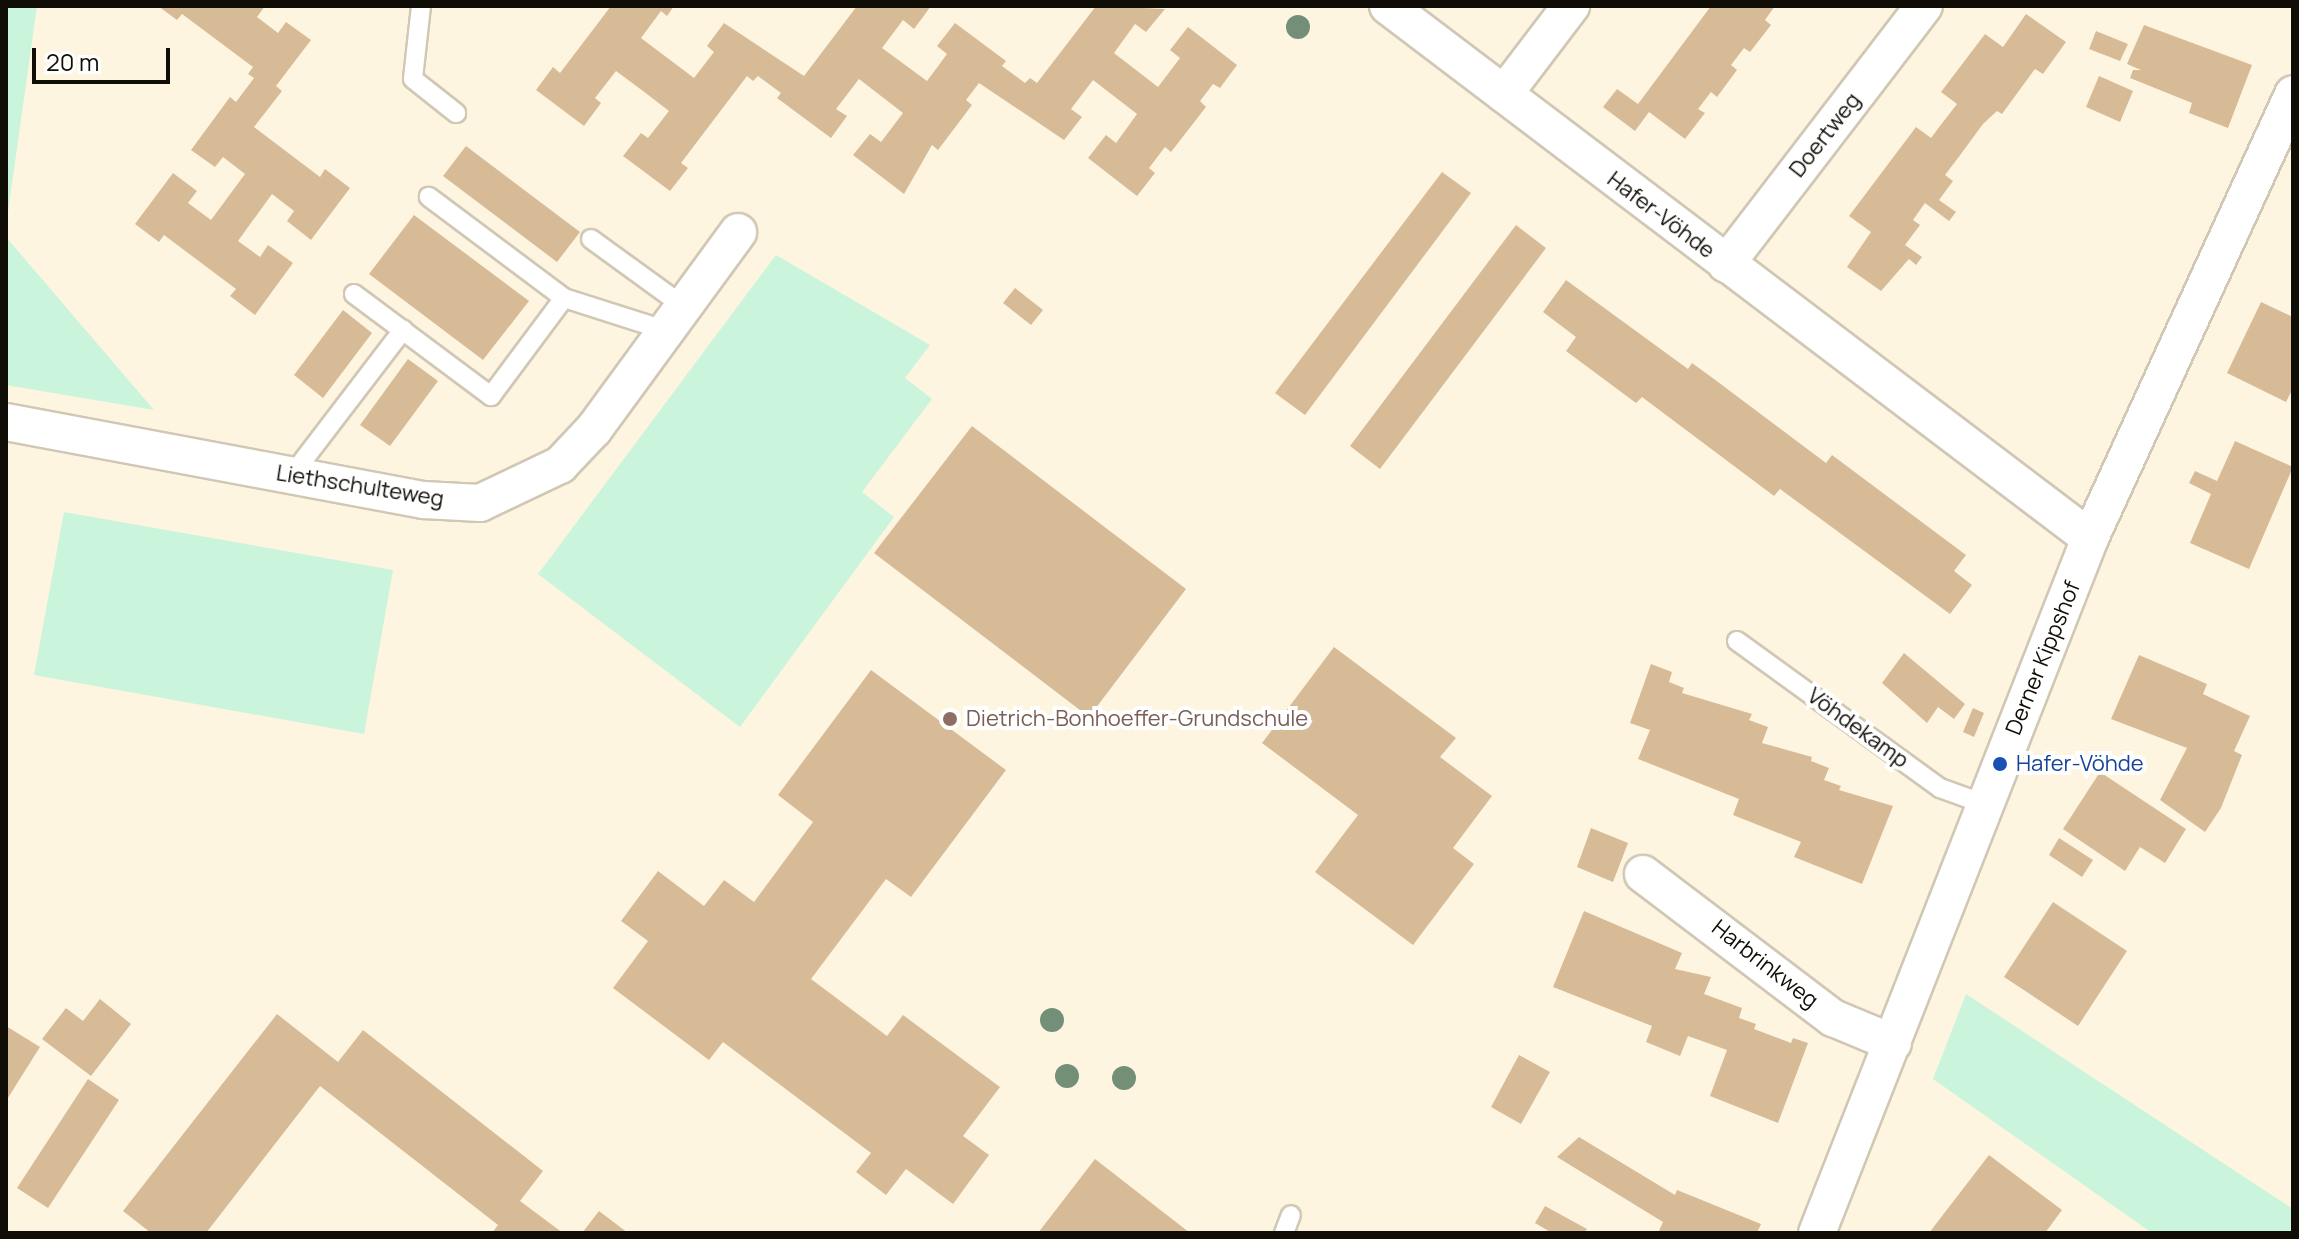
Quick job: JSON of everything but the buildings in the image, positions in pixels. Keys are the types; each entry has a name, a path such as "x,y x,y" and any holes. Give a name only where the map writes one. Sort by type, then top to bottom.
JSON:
{"street":[{"name":"Hafer-Vöhde","path":"1388,6 2090,538"},
{"path":"1504,94 1571,6"},
{"name":"Doertweg","path":"1726,264 1924,6"},
{"name":"Derner Kippshof","path":"1817,1233 2090,538 2293,94"},
{"name":"Liethschulteweg","path":"6,422 424,500 480,503 521,488 560,465 594,429 738,232"},
{"name":"Harbrinkweg","path":"1643,874 1833,1018 1893,1043"}],"lane":[{"path":"421,6 413,79 456,113"},
{"path":"429,197 564,298 673,317"},
{"path":"591,239 673,317"},
{"path":"354,294 491,396 564,298"},
{"path":"292,475 403,330"},
{"name":"Vöhdekamp","path":"1737,641 1940,788 1984,804"},
{"path":"1284,1233 1291,1215"}],"green space":[{"path":"6,6 37,6 6,226"},
{"path":"6,237 154,410 6,385"},
{"path":"776,255 930,345 905,378 932,399 862,492 894,517 740,727 538,574"},
{"path":"64,512 393,570 364,734 34,675"},
{"path":"1966,994 2293,1209 2293,1233 2152,1233 1933,1079"}],"place":[{"name":"Dietrich-Bonhoeffer-Grundschule","path":"950,719"},
{"name":"Hafer-Vöhde","path":"2000,764"}]}
